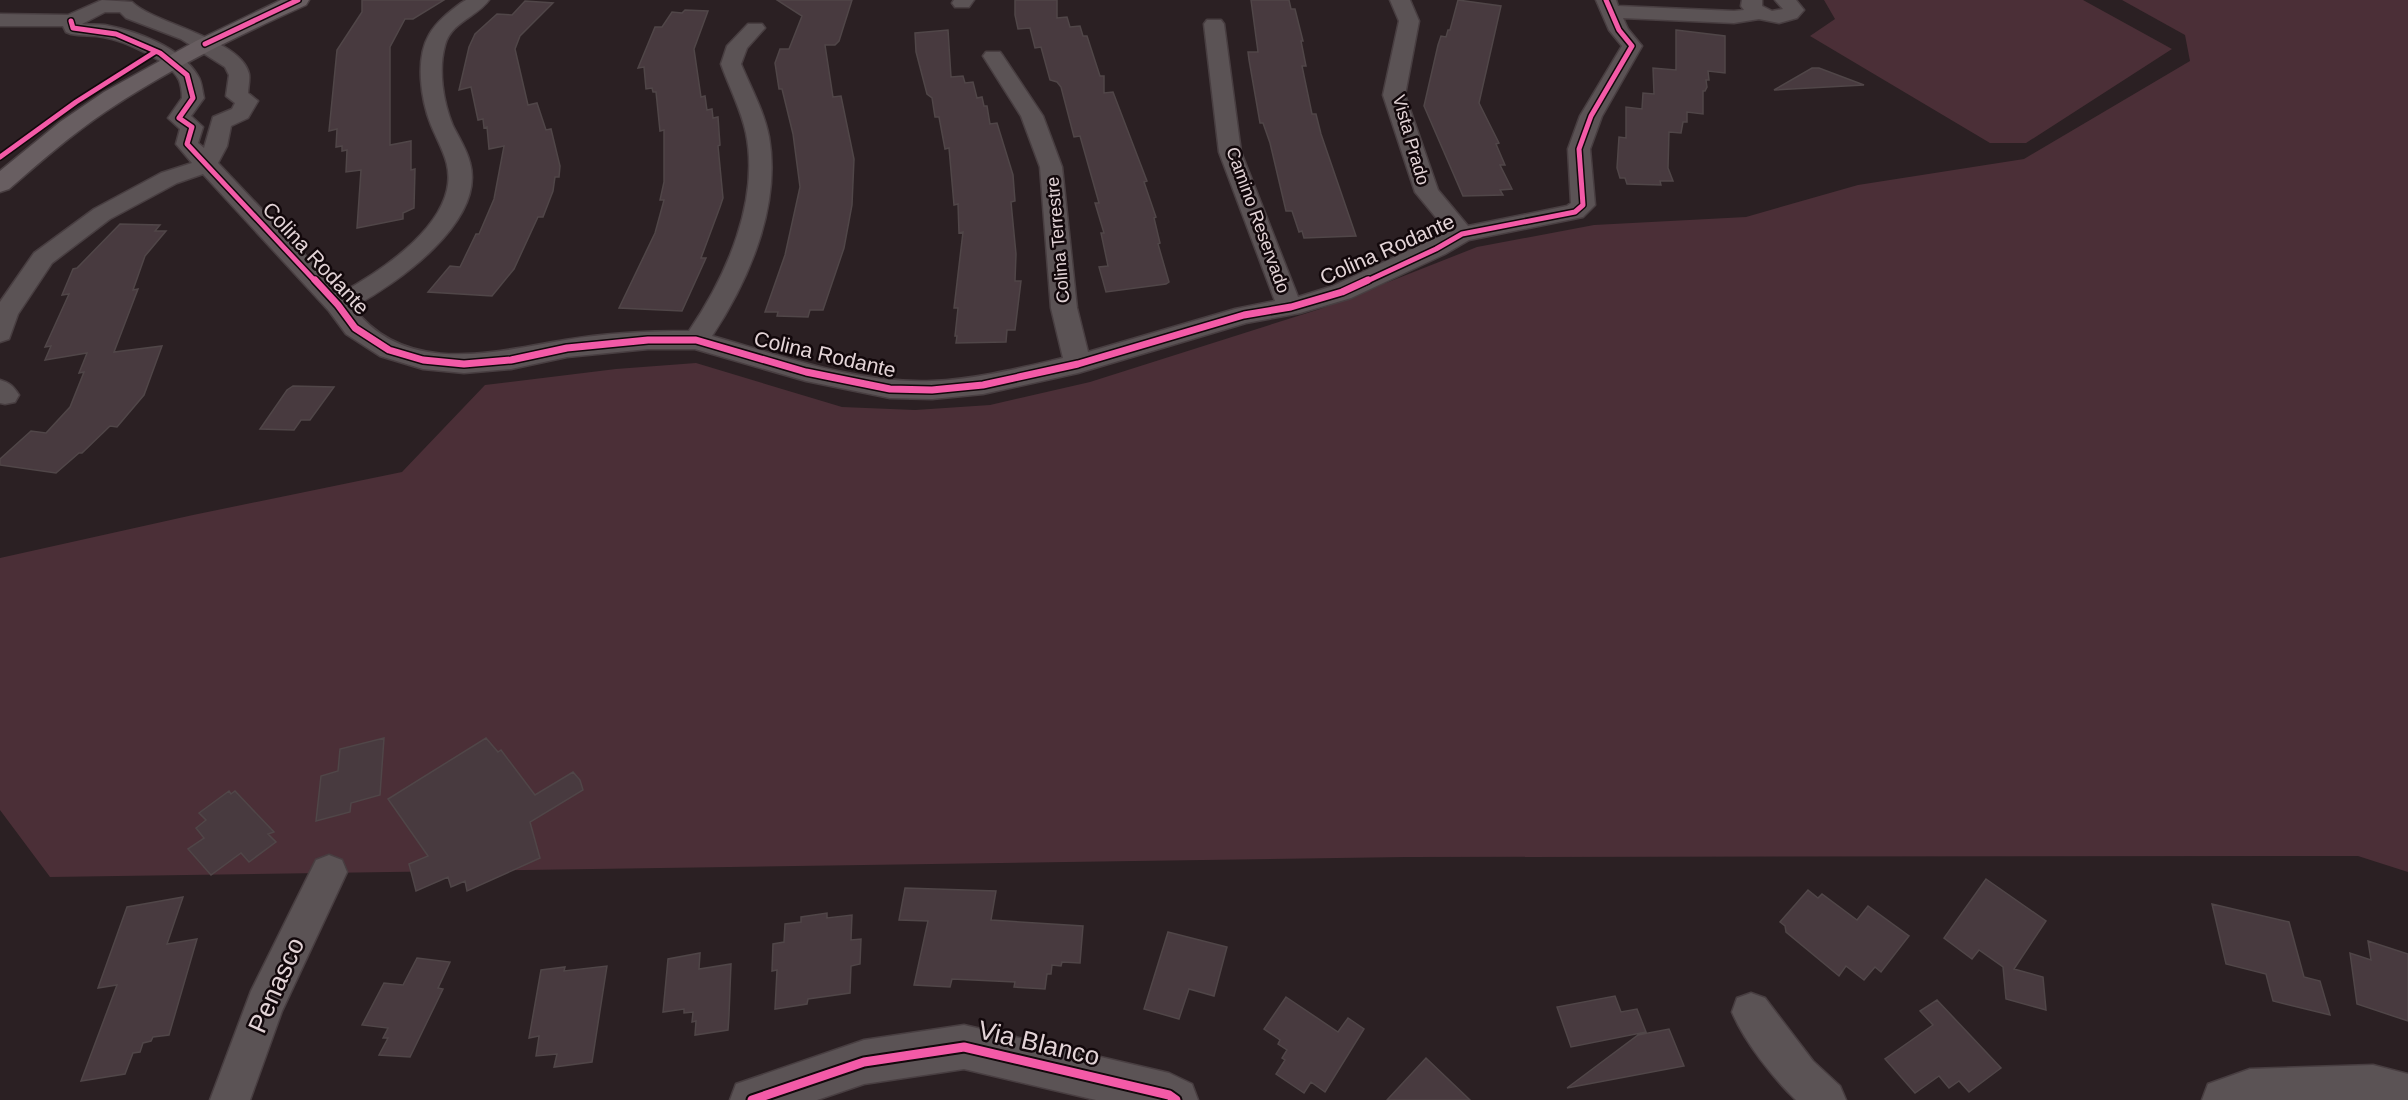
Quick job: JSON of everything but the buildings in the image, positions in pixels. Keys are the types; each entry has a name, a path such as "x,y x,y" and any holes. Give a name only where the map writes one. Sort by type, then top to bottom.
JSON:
{"main road":[{"path":"0,157 54,115 197,40 265,0"},
{"path":"197,40 298,0"},
{"path":"0,184 41,149 164,57"}],"street":[{"path":"338,305 370,289 415,254 446,220 459,190 460,168 439,118 431,69 437,37 464,9 479,0"},
{"name":"Vista Prado","path":"1400,0 1409,21 1394,95 1426,192 1462,234"},
{"name":"Colina Rodante","path":"164,57 189,77 193,98 179,118 192,127 187,144 338,305 355,328 389,350 423,360 464,364 511,360 567,348 648,340 696,340 806,372 890,389 932,390 983,385 1078,364 1244,315 1291,307 1342,292 1436,249 1462,234 1561,217 1575,212 1583,205 1579,149 1592,116 1632,46 1619,30 1608,5 1734,17 1756,6 1774,16 1788,15 1794,10 1785,0"},
{"path":"0,20 71,21 102,6 124,6 133,14 197,40 234,64 239,75 237,96 246,101 240,113 221,122 192,127"},
{"path":"0,10 43,8 92,10"},
{"path":"71,21 73,28 86,32 102,30 142,43 164,57"},
{"name":"Camino Reservado","path":"1214,24 1230,152 1281,288 1291,307"},
{"path":"696,340 711,320 726,291 752,222 758,187 759,146 747,100 731,64 737,46 755,28"},
{"name":"Colina Terrestre","path":"993,57 1032,116 1051,167 1064,308 1078,364"},
{"path":"0,333 5,314 43,258 102,214 169,178 206,166 216,146 221,122"},
{"name":"Penasco","path":"230,1100 264,1005 329,872"},
{"path":"1751,1011 1799,1076 1826,1100"},
{"name":"Via Blanco","path":"752,1100 864,1062 964,1047 1168,1095 1176,1100"},
{"path":"2224,1100 2250,1091 2373,1087 2408,1096"}],"shaded area":[{"path":"1824,0 2083,0 2172,49 2026,143 1990,143 1810,36 1835,19"},
{"path":"2122,0 2408,0 2408,872 2358,856 1406,857 50,877 0,810 0,558 402,472 485,385 616,369 696,363 842,407 915,410 990,405 1090,382 1320,309 1477,247 1594,225 1746,217 1858,185 2024,159 2190,61 2185,35"}],"cycle path":[{"path":"205,44 298,0"},
{"path":"71,21 73,28 105,31 138,42 170,59 187,75 193,98 179,118 192,127 187,144 338,305 355,328 389,350 423,360 464,364 511,360 567,348 648,340 696,340 806,372 890,389 932,390 983,385 1078,364 1244,315 1291,307 1342,292 1436,249 1462,234 1575,212 1583,205 1579,149 1591,116 1632,46 1619,30 1606,0"},
{"path":"0,157 37,128 155,52"},
{"path":"752,1100 864,1062 964,1047 1169,1095 1176,1100"}]}
